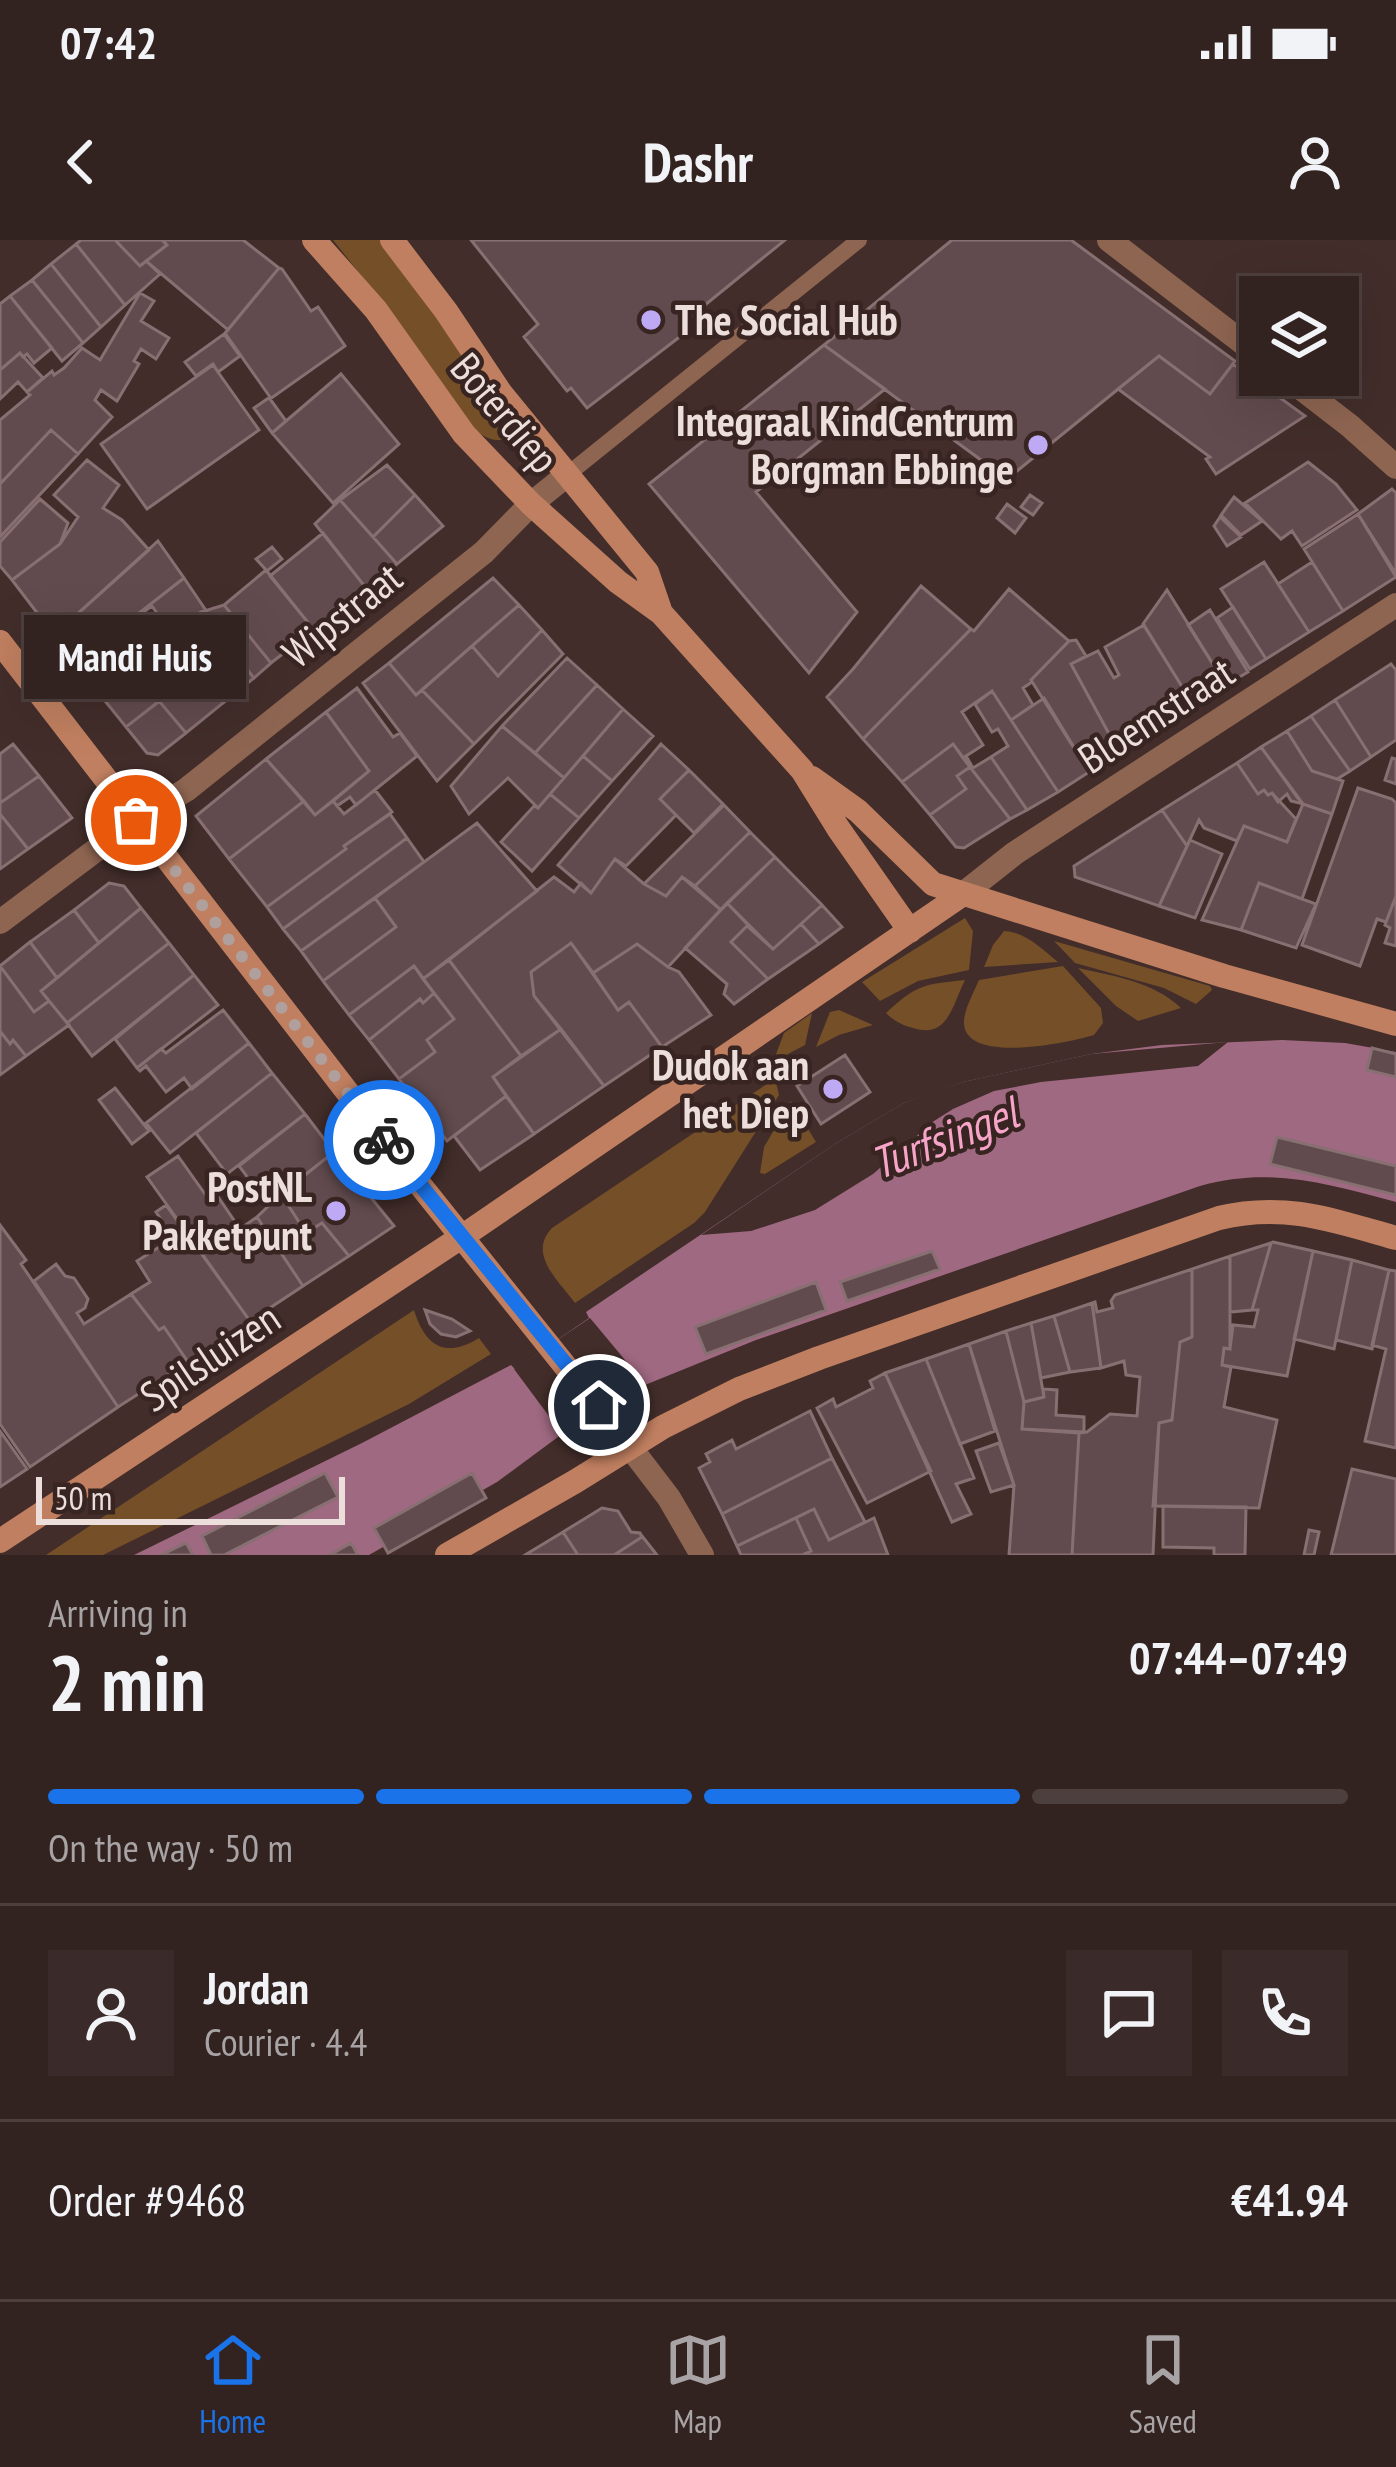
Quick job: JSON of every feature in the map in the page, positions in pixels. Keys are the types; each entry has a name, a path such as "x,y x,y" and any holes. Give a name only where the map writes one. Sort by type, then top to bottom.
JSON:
{"street":[{"name":"Boterdiep","path":"314,240 376,310 464,434 530,504 661,613 802,770 910,931"},
{"name":"Boterdiep","path":"392,240 500,392 647,572 661,613"},
{"path":"1109,240 1239,340"},
{"path":"1311,396 1396,467"},
{"name":"Wipstraat","path":"0,922 136,820 186,790 465,567 530,504 567,476"},
{"name":"Bloemstraat","path":"962,894 1016,853 1396,605"},
{"path":"0,642 388,1146 599,1405 669,1498 702,1555"},
{"name":"Boterdiep","path":"802,770 858,811 932,884 962,894"},
{"path":"463,1236 962,894 1396,1024"},
{"path":"447,1555 663,1427 723,1397 819,1358 1219,1218 1287,1210 1396,1238"},
{"name":"Spilsluizen","path":"0,1541 463,1236"}],"lane":[{"path":"567,476 860,240"}],"shaded area":[{"path":"333,240 381,240 428,300 510,422 508,438 491,439 466,423 393,316"},
{"path":"965,918 973,931 969,970 918,981 880,1001 862,982"},
{"path":"1004,931 1027,938 1058,962 984,967"},
{"path":"1054,941 1212,990 1196,1004 1164,988 1075,963"},
{"path":"1063,966 1101,1008 1103,1023 1094,1035 1022,1048 982,1044 970,1037 964,1019 979,980"},
{"path":"1078,968 1146,986 1181,1008 1138,1021"},
{"path":"965,980 947,1018 934,1029 909,1027 886,1013 921,988"},
{"path":"839,1010 873,1025 816,1047 830,1012"},
{"path":"812,1013 805,1045 773,1062 784,1033"},
{"path":"776,1082 779,1095 705,1212 575,1303 544,1257 545,1238 552,1228"},
{"path":"791,1101 816,1142 760,1173 764,1147"},
{"path":"414,1310 424,1333 438,1345 456,1348 479,1338 491,1354 409,1404 103,1555 46,1555"}],"water":[{"name":"Turfsingel","path":"1282,1040 1345,1043 1396,1052 1396,1202 1275,1178 1200,1186 756,1340 645,1385 639,1378 561,1430 562,1434 497,1482 369,1555 134,1555 511,1365 515,1369 589,1318 586,1312 838,1142 904,1103 963,1082 1091,1054 1162,1045"}],"pier":[{"path":"1228,1042 1198,1066 994,1091 934,1121 873,1174 815,1210 751,1231 701,1235 838,1142 904,1103 933,1092 1091,1054"},
{"path":"590,1318 640,1378 560,1431 514,1369"}],"building":[{"path":"115,240 140,266 146,261 160,274 125,305 76,244"},
{"path":"115,240 162,240 167,245 140,266"},
{"path":"162,240 243,240 279,268 228,330 146,261 167,245"},
{"path":"471,240 785,240 684,322 690,329 587,408 571,388 567,391 524,337 538,324"},
{"path":"952,240 1071,240 1235,361 1210,394 1159,356 1007,479 824,345"},
{"path":"76,244 125,305 101,327 51,264"},
{"path":"51,264 101,327 83,343 32,280"},
{"path":"279,268 311,311 318,307 345,346 270,399 286,421 272,433 254,408 270,397 225,333"},
{"path":"32,280 83,343 62,361 10,296"},
{"path":"140,293 154,301 141,321 169,338 156,359 141,349 134,361 139,364 117,401 101,390 95,400 112,417 78,454 51,430 0,484 0,420 82,348 100,360"},
{"path":"10,296 52,348 34,363 20,353 0,370 0,304"},
{"path":"224,334 240,356 218,372 213,364 196,376 185,362"},
{"path":"824,345 885,389 756,492 857,612 809,673 649,484"},
{"path":"20,353 43,378 27,392 18,382 0,399 0,370"},
{"path":"1159,356 1210,394 1233,364 1239,368 1239,396 1277,396 1305,416 1216,474 1206,459 1210,457 1118,389"},
{"path":"213,365 259,430 147,509 101,444"},
{"path":"341,374 399,444 333,503 272,433"},
{"path":"51,430 78,454 0,537 0,484"},
{"path":"87,460 119,485 103,508 122,520 149,550 54,635 12,580 60,544 78,517 54,495"},
{"path":"1308,462 1336,484 1357,510 1302,546 1292,531 1281,539 1245,503"},
{"path":"387,465 415,495 373,537 340,500"},
{"path":"1392,489 1396,493 1396,574 1358,514"},
{"path":"415,495 443,526 397,564 373,537"},
{"path":"1030,495 1042,503 1033,515 1021,507"},
{"path":"1234,497 1262,521 1241,535 1221,515"},
{"path":"40,499 68,523 60,544 12,580 0,566 0,542"},
{"path":"340,500 397,564 366,588 315,524"},
{"path":"1007,504 1026,518 1015,533 997,518"},
{"path":"1358,514 1396,577 1343,611 1304,549"},
{"path":"1220,517 1241,537 1227,546 1214,526"},
{"path":"323,533 366,588 314,630 270,576"},
{"path":"158,541 184,578 75,663 54,635"},
{"path":"272,547 282,559 267,571 256,559"},
{"path":"1264,562 1309,632 1266,659 1221,589"},
{"path":"1312,562 1343,611 1309,632 1278,584"},
{"path":"266,570 314,630 271,663 224,605"},
{"path":"184,578 207,612 97,691 75,663","holes":["152,606 163,622 150,630 139,615"]},
{"path":"493,578 519,605 416,695 389,663"},
{"path":"921,586 971,629 863,739 827,697"},
{"path":"1009,589 1069,641 1023,688 1033,705 1011,720 992,691 962,712 983,745 963,758 953,744 902,782 863,739 974,631"},
{"path":"1167,590 1226,685 1194,706 1143,624"},
{"path":"224,605 271,663 254,678 201,612"},
{"path":"519,605 542,630 498,676 472,646"},
{"path":"1233,607 1266,659 1250,669 1217,618"},
{"path":"1210,610 1248,672 1226,685 1188,625"},
{"path":"201,612 229,648 126,727 97,691"},
{"path":"1144,625 1194,706 1120,754 1071,664 1098,651 1114,678 1119,675 1105,647"},
{"path":"542,630 563,654 474,744 422,690 472,646 498,676"},
{"path":"1076,640 1086,656 1071,664 1120,754 1089,772 1031,680 1069,641"},
{"path":"229,648 254,678 186,733 159,701"},
{"path":"567,658 597,685 535,753 502,726"},
{"path":"389,663 416,695 422,690 474,744 437,781 363,683"},
{"path":"1391,664 1396,670 1396,740 1371,757 1335,700"},
{"path":"597,685 623,709 564,778 535,753"},
{"path":"357,688 393,737 400,733 417,756 356,805 350,797 337,806 333,801 369,771 326,712"},
{"path":"992,691 1058,792 1027,810 991,757 1008,746 998,729 992,732 975,704"},
{"path":"1044,698 1089,772 1058,792 1011,720"},
{"path":"1335,700 1371,757 1350,771 1311,716"},
{"path":"159,701 186,733 158,755 147,753 126,727"},
{"path":"623,709 653,736 612,781 583,756"},
{"path":"326,712 369,771 315,815 266,759"},
{"path":"1311,716 1350,771 1337,779 1312,771 1287,731"},
{"path":"502,726 564,778 538,808 508,778 469,814 451,786"},
{"path":"1287,731 1312,771 1343,781 1332,814 1303,804 1261,747"},
{"path":"13,744 39,776 0,803 0,754"},
{"path":"661,744 689,770 660,799 676,815 626,866 615,859 591,893 558,865"},
{"path":"953,744 970,767 957,776 966,789 930,815 902,782"},
{"path":"1261,747 1303,804 1291,801 1287,794 1278,802 1272,793 1258,794 1237,763"},
{"path":"583,756 612,781 579,818 550,794"},
{"path":"991,757 1027,810 1010,819 963,758 973,768"},
{"path":"1392,758 1396,759 1396,784 1385,780"},
{"path":"266,759 304,801 229,859 196,816"},
{"path":"1237,763 1258,794 1272,793 1296,819 1287,842 1244,826 1237,841 1204,828 1199,820 1187,846 1162,810"},
{"path":"970,767 1010,819 964,848 956,847 930,815 966,789 957,776"},
{"path":"689,770 723,804 694,833 660,799"},
{"path":"39,776 72,818 28,849 0,814 0,803"},
{"path":"1358,788 1396,803 1396,896 1386,922 1377,919 1360,966 1302,945"},
{"path":"375,790 392,812 267,907 229,859 304,801 315,815 333,801 344,814"},
{"path":"550,794 579,818 532,871 501,842"},
{"path":"1303,804 1332,814 1302,899 1259,883 1241,930 1202,920 1244,826 1287,842"},
{"path":"724,805 750,832 695,886 682,877 666,896 644,884"},
{"path":"1162,810 1187,846 1159,906 1075,877 1074,866"},
{"path":"0,814 28,849 0,869"},
{"path":"390,814 407,838 283,929 267,907"},
{"path":"477,823 537,891 423,979 414,966 349,1015 323,981 396,927 375,898"},
{"path":"750,832 775,857 721,910 695,886"},
{"path":"407,838 424,862 301,951 283,929"},
{"path":"1190,840 1222,854 1195,918 1159,906"},
{"path":"775,857 822,905 773,949 727,903"},
{"path":"615,859 666,896 682,877 721,910 668,967 637,944 593,973 571,943 531,972 534,996 561,1029 521,1056 449,960 554,877 574,892 581,883 591,893"},
{"path":"109,883 124,886 141,908 99,943 74,910"},
{"path":"1259,883 1316,904 1296,948 1241,930"},
{"path":"1396,896 1396,946 1385,943 1390,928 1385,925"},
{"path":"375,898 396,927 323,981 301,951"},
{"path":"727,903 748,925 731,942 768,979 734,1004 724,994 727,984 685,948"},
{"path":"822,905 842,927 819,944 801,924"},
{"path":"141,908 169,943 67,1023 41,991"},
{"path":"74,910 99,943 57,978 30,942"},
{"path":"801,924 819,944 768,979 731,942 747,926 773,949"},
{"path":"30,942 57,978 41,991 49,1001 34,1012 0,966"},
{"path":"169,943 194,975 92,1056 67,1023"},
{"path":"571,943 618,1010 629,1002 662,1047 604,1086 534,996 531,972"},
{"path":"637,944 679,972 711,1015 662,1047 629,1002 618,1010 593,973"},
{"path":"449,960 521,1056 493,1077 506,1096 447,1141 399,1079 435,1052 427,1040 454,1019 423,979"},
{"path":"0,966 34,1012 49,1001 69,1025 26,1056 0,1031"},
{"path":"414,966 434,993 369,1040 349,1015"},
{"path":"194,975 218,1005 137,1068 115,1039"},
{"path":"434,993 454,1019 427,1040 435,1052 399,1079 369,1040"},
{"path":"223,1010 249,1043 192,1089 184,1078 166,1092 146,1066 137,1068 161,1049 166,1053"},
{"path":"561,1029 604,1086 534,1134 493,1077"},
{"path":"0,1031 26,1056 0,1075"},
{"path":"249,1043 272,1073 170,1153 146,1123"},
{"path":"1372,1048 1396,1054 1396,1077 1367,1070"},
{"name":"Dudok aan het Diep","path":"845,1055 870,1092 821,1124 797,1086"},
{"path":"272,1073 305,1114 227,1174 196,1133"},
{"path":"115,1088 149,1131 132,1144 99,1100"},
{"path":"506,1096 534,1134 480,1170 454,1136"},
{"path":"305,1114 334,1152 268,1204 239,1166"},
{"path":"1277,1137 1396,1166 1396,1195 1270,1164"},
{"path":"334,1152 394,1226 349,1256 322,1223 306,1233 281,1194"},
{"path":"178,1156 205,1194 212,1188 240,1229 257,1217 303,1286 250,1321 147,1177"},
{"path":"281,1194 306,1233 322,1223 349,1256 303,1286 257,1217"},
{"path":"166,1205 185,1231 174,1239 156,1212"},
{"path":"0,1225 118,1407 30,1467 0,1424"},
{"path":"185,1231 250,1321 188,1362 164,1327 159,1330 131,1294 150,1282 137,1261"},
{"path":"1273,1242 1313,1251 1287,1376 1222,1365 1233,1325 1254,1327 1258,1310 1252,1310"},
{"path":"1271,1243 1252,1310 1230,1312 1230,1256"},
{"path":"932,1251 940,1269 847,1301 840,1282"},
{"path":"1313,1251 1352,1260 1334,1349 1294,1339"},
{"path":"1230,1256 1230,1349 1224,1348 1222,1365 1231,1367 1224,1407 1277,1420 1259,1508 1153,1506 1159,1423 1172,1420 1180,1342 1192,1337 1192,1269"},
{"path":"1352,1260 1389,1270 1372,1349 1336,1340"},
{"path":"56,1264 65,1276 74,1278 88,1299 77,1313 84,1324 131,1294 159,1330 164,1327 188,1362 118,1407 34,1281"},
{"path":"1192,1269 1192,1337 1180,1342 1172,1420 1159,1423 1153,1555 1072,1555 1079,1433 1110,1414 1137,1416 1140,1377 1126,1375 1124,1361 1101,1368 1092,1303 1097,1312 1113,1308 1115,1295"},
{"path":"1389,1270 1396,1271 1396,1448 1365,1441 1386,1349 1372,1345"},
{"path":"816,1282 826,1310 706,1354 695,1327"},
{"path":"1092,1303 1101,1368 1070,1372 1054,1316"},
{"path":"425,1310 470,1331 456,1337 441,1334 430,1324"},
{"path":"1054,1316 1070,1372 1041,1378 1031,1323"},
{"path":"1031,1323 1044,1397 1024,1402 1006,1331"},
{"path":"1006,1331 1024,1402 1022,1429 1079,1433 1072,1555 1009,1555 1014,1485 969,1344"},
{"path":"969,1344 995,1431 960,1444 926,1359"},
{"path":"926,1359 974,1478 956,1484 971,1514 952,1522 885,1373"},
{"path":"885,1373 931,1471 867,1503 817,1408 833,1399 836,1407 873,1388 870,1381"},
{"path":"1043,1389 1057,1390 1056,1415 1084,1417 1084,1432 1022,1429 1024,1402 1044,1397"},
{"path":"810,1411 832,1458 722,1514 699,1468 710,1462 706,1454 732,1440 736,1449"},
{"path":"0,1431 27,1469 0,1487"},
{"path":"999,1443 1014,1485 991,1492 976,1451"},
{"path":"832,1458 865,1522 829,1540 814,1509 737,1546 722,1514"},
{"path":"1352,1469 1396,1479 1396,1555 1331,1555"},
{"path":"325,1473 338,1497 224,1555 211,1555 202,1536"},
{"path":"472,1473 486,1498 388,1553 374,1528"},
{"path":"1163,1506 1246,1507 1245,1555 1214,1555 1214,1548 1163,1547"},
{"path":"602,1508 618,1511 631,1532 642,1537 614,1555 578,1555 563,1532"},
{"path":"814,1509 829,1540 874,1518 888,1555 802,1555 811,1551 796,1518"},
{"path":"796,1518 811,1551 741,1555 737,1546"},
{"path":"1309,1530 1319,1532 1314,1555 1304,1555"},
{"path":"563,1532 578,1555 525,1555"},
{"path":"642,1537 657,1555 614,1555"},
{"path":"186,1543 193,1555 161,1555"},
{"path":"351,1543 358,1555 330,1555"}],"way so far":[{"path":"136,820 384,1140"}],"place":[{"name":"The Social Hub","path":"651,320"},
{"name":"Integraal KindCentrum Borgman Ebbinge","path":"1038,445"},
{"name":"Mandi Huis","path":"136,820"},
{"name":"Dudok aan het Diep","path":"833,1089"},
{"name":"PostNL Pakketpunt","path":"336,1211"}],"route":[{"path":"384,1140 599,1405"}]}
